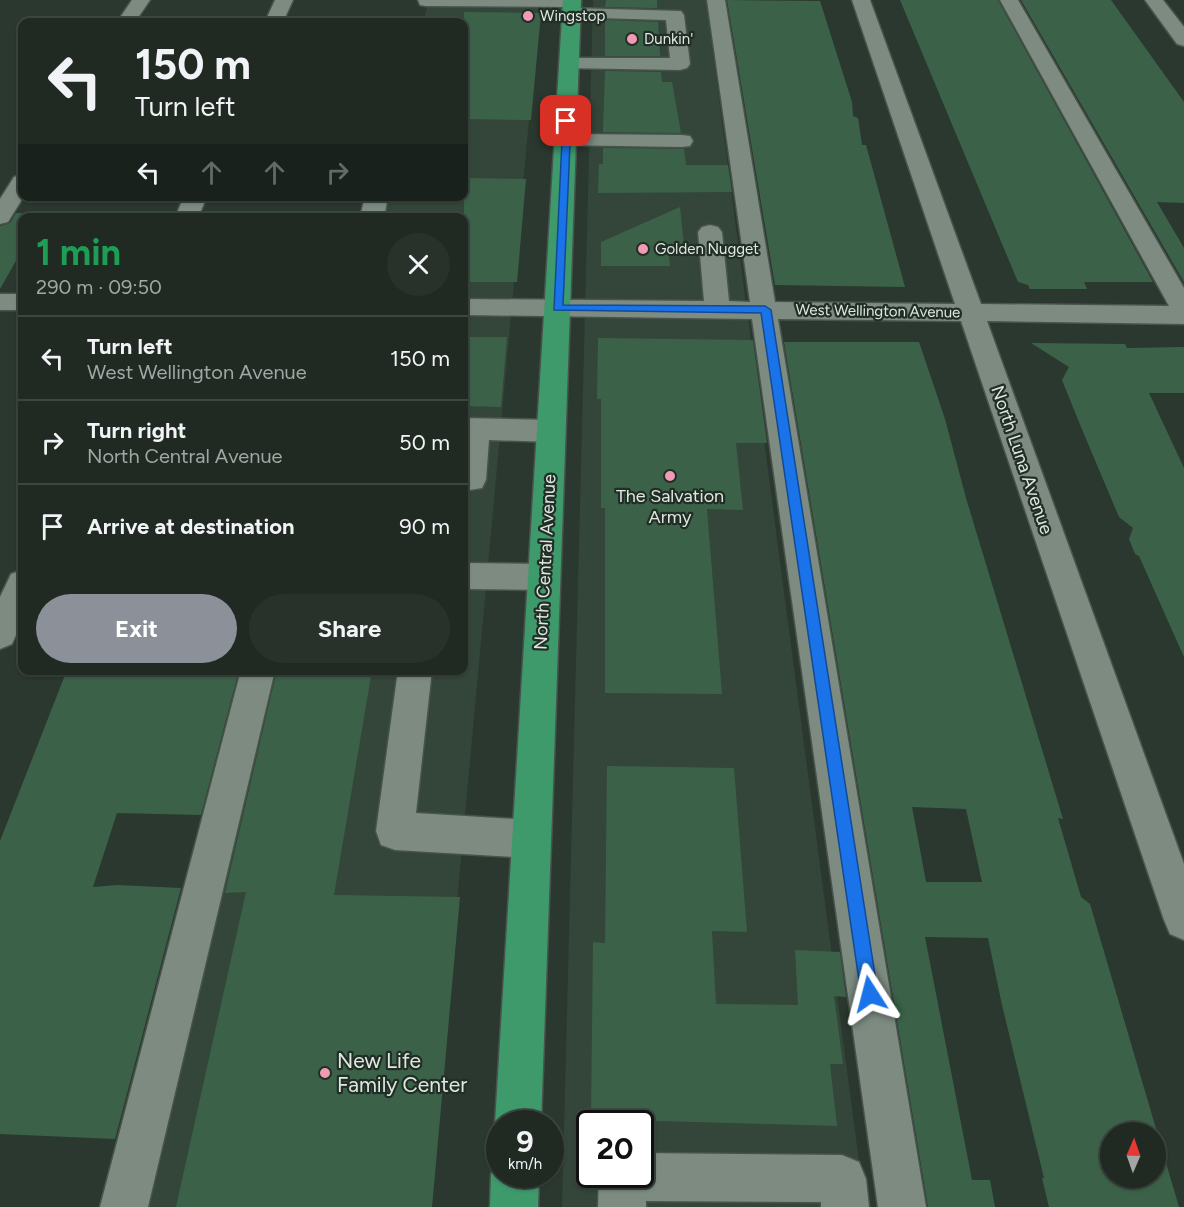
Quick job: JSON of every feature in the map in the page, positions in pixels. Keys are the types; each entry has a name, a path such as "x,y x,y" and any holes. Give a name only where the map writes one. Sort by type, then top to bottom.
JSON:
{"main road":[{"name":"North Central Avenue","path":"519,1110 572,5"},
{"path":"514,1207 515,1188"}],"street":[{"path":"129,18 141,0"},
{"path":"276,18 284,0"},
{"path":"716,0 902,1207"},
{"name":"North Luna Avenue","path":"861,0 1184,920"},
{"path":"1009,0 1184,310"},
{"path":"1154,0 1184,40"},
{"path":"422,18 426,1 572,5 600,14 675,15 680,64 569,64"},
{"path":"565,140 682,141"},
{"path":"0,217 18,188"},
{"path":"710,232 717,309"},
{"path":"0,302 18,302"},
{"name":"West Wellington Avenue","path":"468,307 1184,315"},
{"path":"468,480 471,480 469,429 551,431"},
{"path":"468,576 544,577"},
{"path":"0,634 18,593"},
{"path":"124,1207 257,675"},
{"path":"414,675 395,831 531,839"},
{"path":"622,1207 622,1177 842,1179 845,1207"}],"shaded area":[{"path":"429,0 540,0 429,1207 130,1207 262,675 468,675 468,213 376,213 379,201 468,201 468,18 424,18"},
{"path":"593,0 706,0 865,1207 562,1207"}],"building":[{"path":"606,0 657,0 657,8 605,7"},
{"path":"727,0 820,1 852,102 853,116 858,118 862,145 866,145 905,287 775,285"},
{"path":"900,0 998,0 1153,282 1084,282 1087,289 1030,289 1028,285 1018,282"},
{"path":"1021,0 1111,0 1184,102 1184,203 1157,202 1184,248 1184,282"},
{"path":"464,12 541,13 531,120 468,119 468,18 464,18"},
{"name":"Dunkin'","path":"605,20 658,22 660,56 605,56"},
{"path":"605,71 661,72 662,82 672,82 681,133 603,132"},
{"path":"603,148 684,149 686,165 728,165 732,192 598,193 599,164 603,164"},
{"path":"468,178 526,179 517,282 468,282 468,213 464,213 464,201 468,201"},
{"name":"Golden Nugget","path":"680,207 685,255 669,255 670,266 601,266 601,242"},
{"path":"18,213 18,257 0,289 0,226 10,223"},
{"path":"468,337 507,337 501,407 468,406"},
{"path":"598,338 753,340 767,443 736,443 743,510 707,509 722,694 605,693 605,508 601,508 601,399 597,399"},
{"path":"784,342 919,342 945,419 966,498 1063,819 1058,818 1081,897 1090,904 1154,1122 1100,1122 1100,1188 1166,1188 1166,1163 1179,1207 1049,1207 988,938 925,937 972,1180 990,1180 995,1207 928,1207","holes":["912,807 966,809 982,882 926,882"]},
{"path":"1031,343 1125,344 1127,348 1184,347 1184,393 1149,393 1184,468 1184,657 1139,556 1135,554 1129,539 1133,528 1119,517 1062,380 1069,367"},
{"path":"65,675 238,675 201,815 117,813 93,887 117,885 181,888 115,1139 0,1134 0,841"},
{"name":"New Life Family Center","path":"276,675 371,675 334,895 460,897 432,1207 176,1207 246,892 225,893"},
{"path":"607,766 734,768 747,932 712,931 716,1004 798,1005 795,950 840,952 846,997 834,996 843,1064 830,1064 837,1126 654,1121 654,1110 591,1110 593,942 605,943"}],"place":[{"name":"Wingstop","path":"528,16"},
{"name":"Dunkin'","path":"632,39"},
{"name":"Golden Nugget","path":"643,249"},
{"name":"The Salvation Army","path":"670,476"},
{"name":"New Life Family Center","path":"325,1073"}],"route":[{"path":"566,121 557,308 765,310 870,994"}]}
